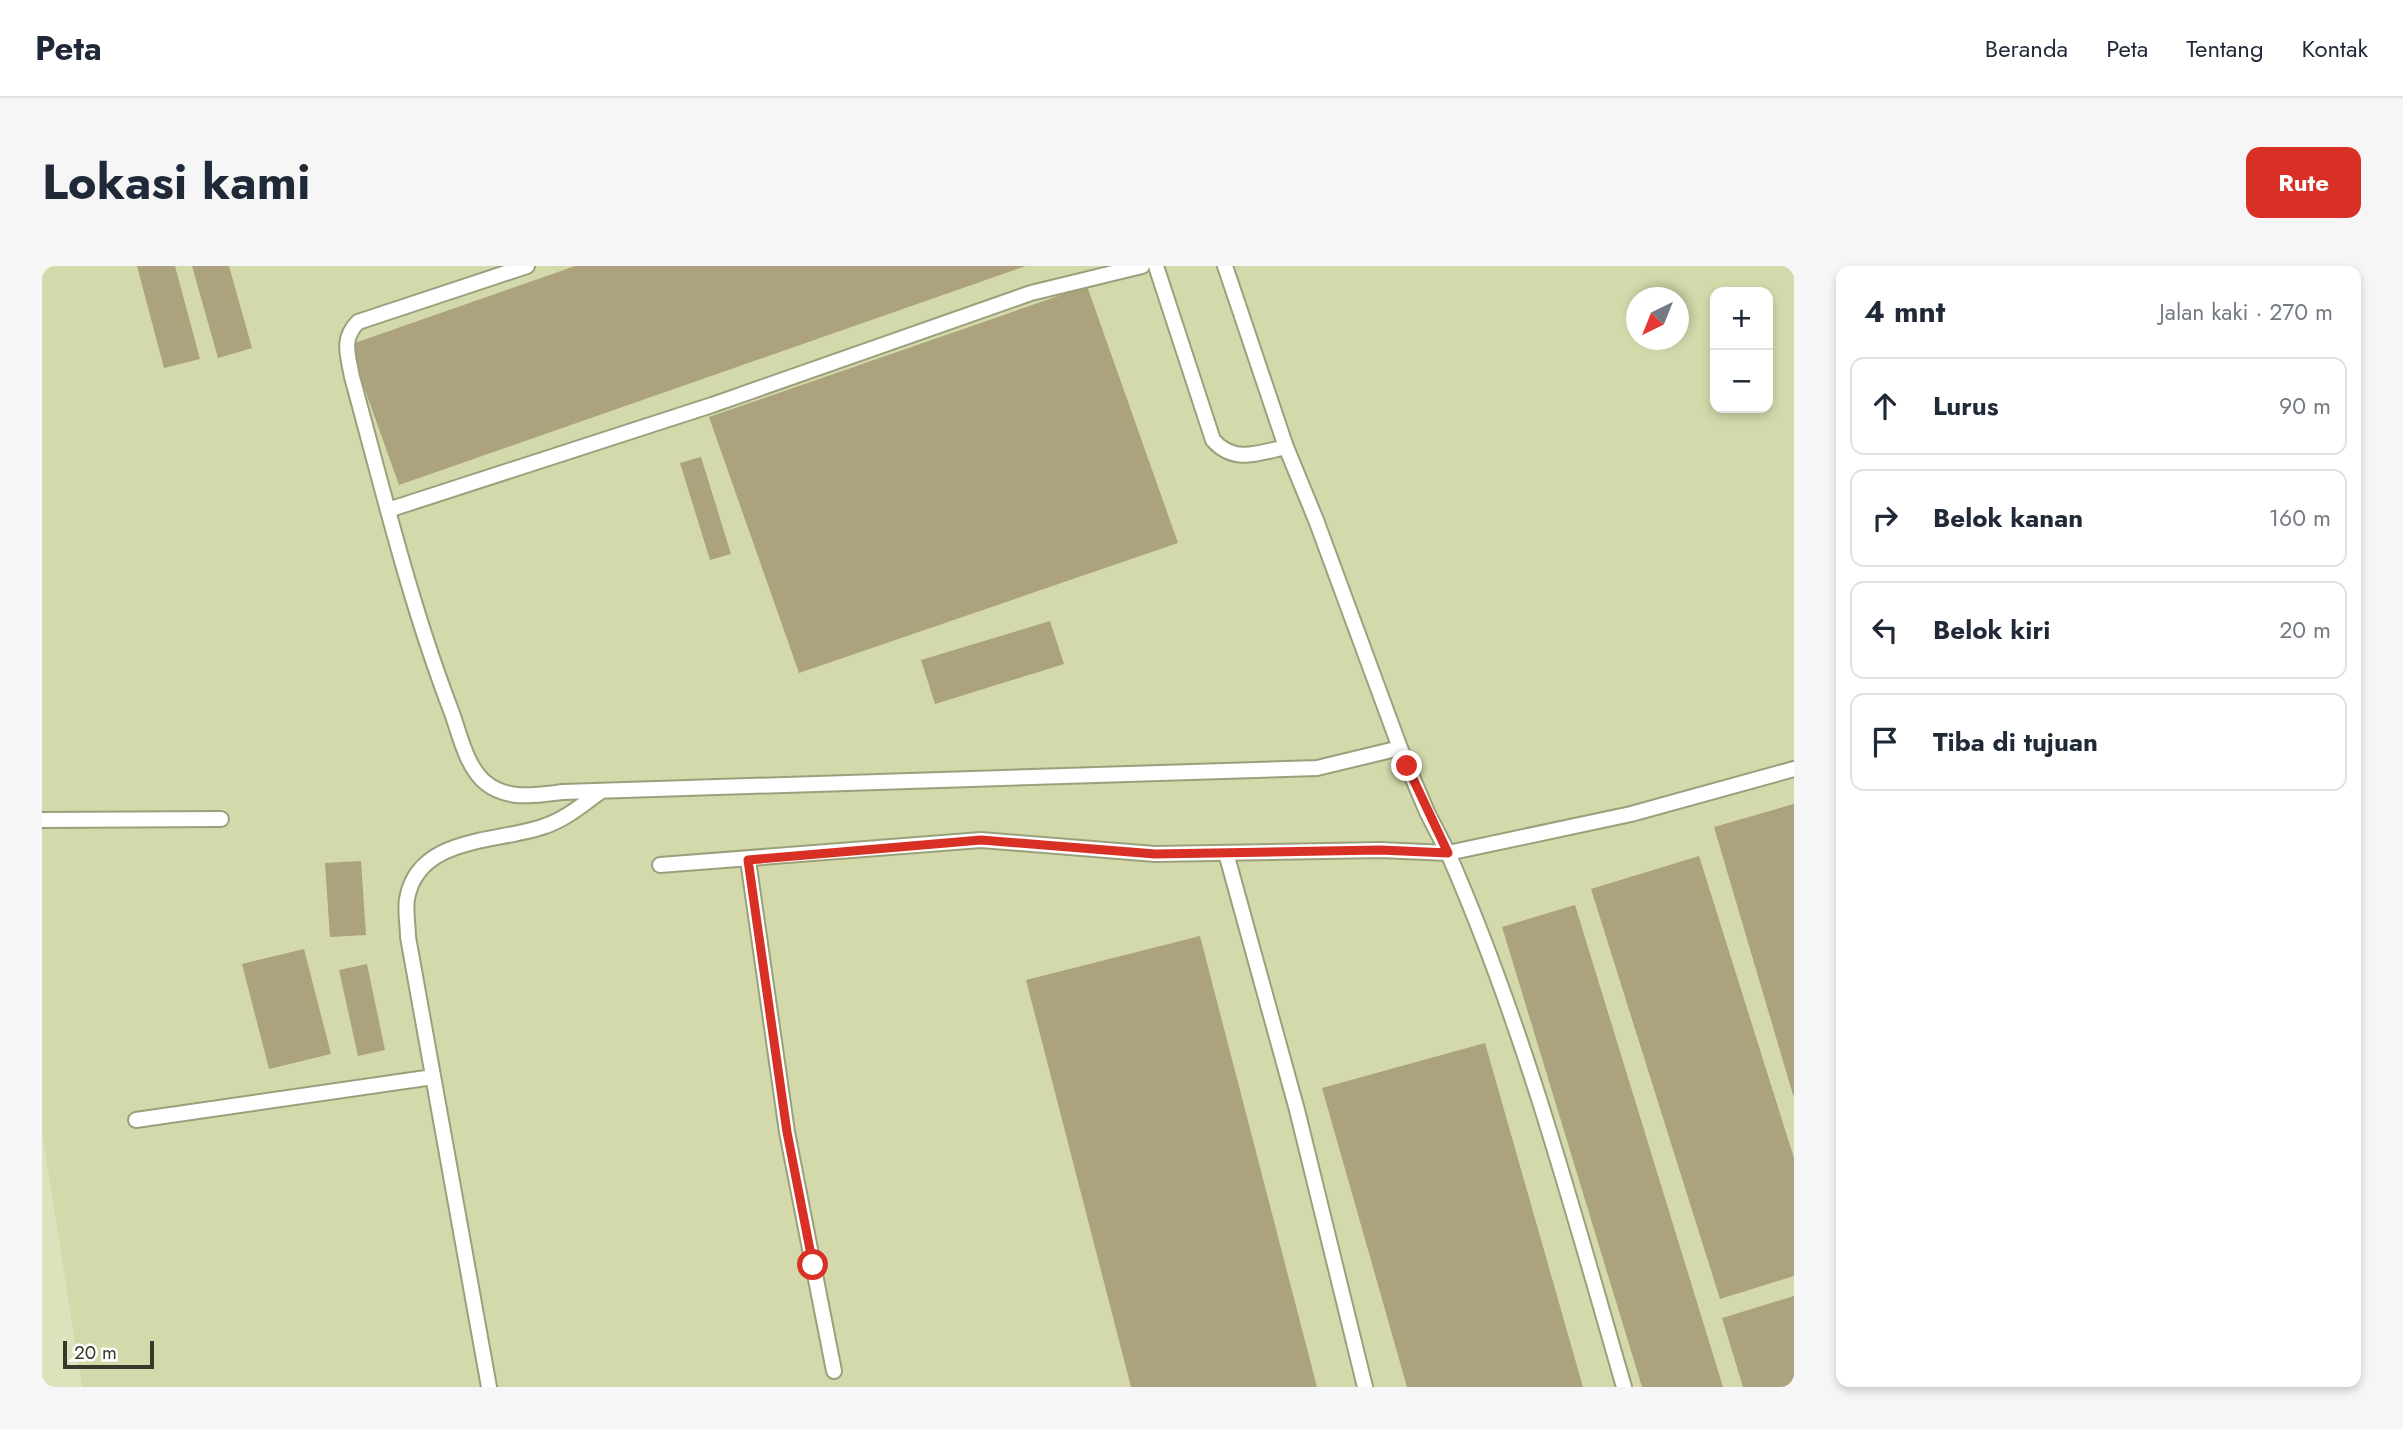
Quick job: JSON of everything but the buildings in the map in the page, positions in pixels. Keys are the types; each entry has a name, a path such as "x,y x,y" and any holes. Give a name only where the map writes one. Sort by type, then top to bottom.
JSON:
{"lane":[{"path":"527,266 358,322 349,331 346,343 352,377 423,638 478,775 489,786 505,793 531,796 923,778 1317,768 1400,748"},
{"path":"388,510 712,405 1031,293 1142,266"},
{"path":"1156,266 1213,440 1233,456 1248,456 1286,447"},
{"path":"1225,266 1286,447 1400,748 1427,812 1472,905 1554,1144 1623,1387"},
{"path":"660,865 981,840 1155,854 1380,850 1448,853 1631,814 1794,769"},
{"path":"489,1387 408,937 407,899 420,872 430,859 450,848 547,826 600,792"},
{"path":"42,820 221,819"},
{"path":"1226,853 1297,1110 1365,1387"},
{"path":"748,860 787,1132 834,1371"},
{"path":"136,1120 433,1077"}],"shaded area":[{"path":"42,266 1794,266 1794,1387 82,1387 42,1131"}],"route":[{"path":"813,1265 787,1132 748,860 981,840 1155,854 1380,850 1448,853 1407,766"}]}
